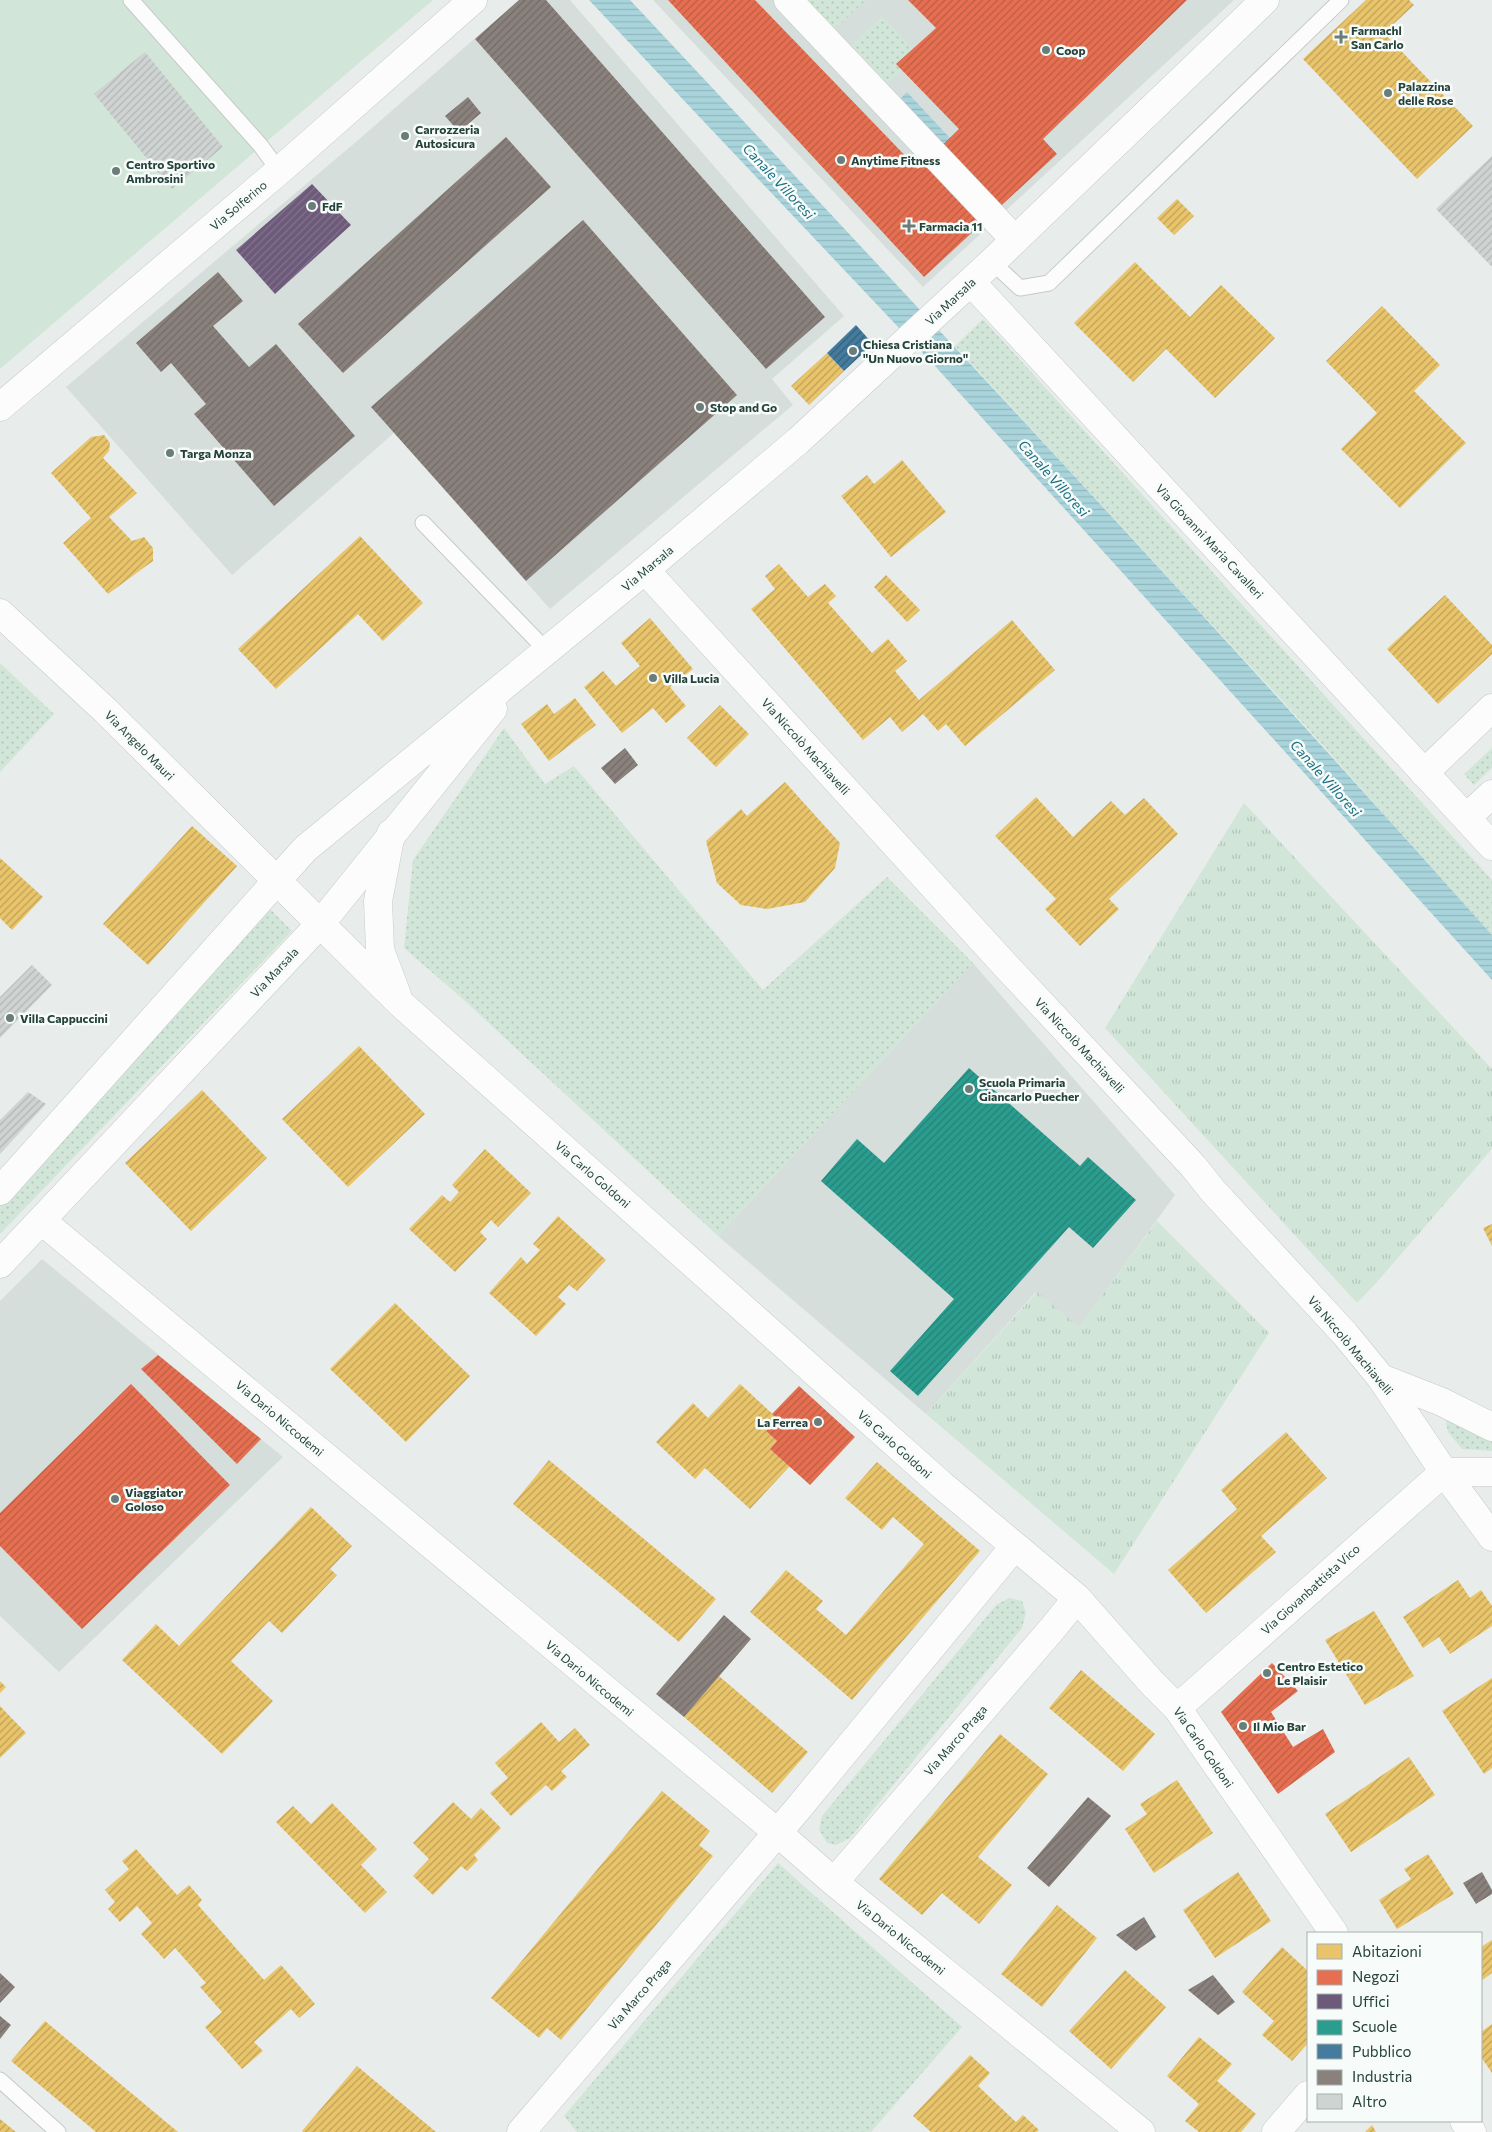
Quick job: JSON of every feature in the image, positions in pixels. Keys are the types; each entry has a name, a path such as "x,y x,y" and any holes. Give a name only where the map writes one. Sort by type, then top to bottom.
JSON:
{"street":[{"name":"Via Solferino","path":"0,407 279,170 473,0"},
{"path":"788,0 1015,240"},
{"name":"Via Marsala","path":"0,1190 305,848 645,570 798,440 971,282 1265,0"},
{"name":"Via Giovanni Maria Cavalleri","path":"971,282 1492,846"},
{"name":"Via Niccolò Machiavelli","path":"645,570 1345,1334 1382,1378 1444,1472 1492,1537"},
{"name":"Via Angelo Mauri","path":"0,613 105,710 277,880"},
{"name":"Via Marsala","path":"0,1264 321,923 392,833 538,657"},
{"path":"1424,773 1492,708"},
{"path":"1458,809 1492,794"},
{"name":"Via Carlo Goldoni","path":"392,833 378,901 380,950 400,1003"},
{"name":"Via Carlo Goldoni","path":"277,880 400,1003 943,1486 1077,1598 1177,1708 1333,1932"},
{"name":"Via Dario Niccodemi","path":"42,1221 778,1833 834,1882 1141,2132"},
{"path":"1382,1378 1442,1402 1492,1427"},
{"path":"1444,1472 1492,1472"},
{"name":"Via Giovanbattista Vico","path":"1177,1708 1444,1472"},
{"path":"778,1833 941,1638 1014,1547"},
{"name":"Via Marco Praga","path":"834,1882 1052,1630 1077,1598"},
{"name":"Via Marco Praga","path":"534,2127 746,1869 778,1833"},
{"path":"1276,2132 1307,2096"}],"lane":[{"path":"132,0 261,146 279,170"},
{"path":"992,262 1020,288 1049,283 1341,0"},
{"path":"423,523 538,657"},
{"path":"0,2080 58,2132"}],"shaded area":[{"path":"519,0 570,0 844,316 772,379 793,405 550,609 394,433 232,575 66,387 357,141"},
{"path":"653,0 1234,0 923,287"},
{"name":"Scuola Primaria Giancarlo Puecher","path":"973,963 1175,1195 1079,1328 1036,1292 926,1414 718,1236"},
{"path":"42,1259 283,1457 59,1672 0,1616 0,1301"}],"green space":[{"name":"Centro Sportivo Ambrosini","path":"0,0 433,0 0,369"},
{"path":"804,0 866,0 833,31"},
{"path":"882,16 918,55 884,87 848,48"},
{"path":"983,319 1492,880 1492,935 1310,731 955,346"},
{"path":"0,663 54,714 0,772"},
{"path":"504,728 545,784 574,766 763,990 887,877 973,963 718,1236 464,1000 404,948 413,860"},
{"path":"1492,748 1492,768 1474,785 1464,774"},
{"path":"1244,803 1492,1069 1492,1149 1357,1303 1105,1028"},
{"path":"270,909 292,931 0,1234 0,1205 116,1073"},
{"path":"1157,1221 1269,1333 1114,1574 926,1414 1037,1292 1079,1327"},
{"path":"1444,1412 1492,1439 1492,1451 1462,1449 1448,1432"},
{"path":"1009,1598 1022,1601 1026,1613 1022,1628 850,1838 836,1845 827,1843 819,1830 822,1816 996,1605"},
{"path":"778,1863 962,2027 871,2132 577,2132 564,2116"}],"water":[{"name":"Canale Villoresi","path":"589,0 630,0 1172,582 1492,935 1492,980 934,365"},
{"path":"907,92 961,150 951,159 897,102"}],"building: Abitazioni":[{"name":"Palazzina delle Rose","path":"1366,0 1409,0 1414,5 1384,33 1473,126 1417,179 1303,59"},
{"path":"1177,199 1194,216 1174,235 1157,218"},
{"path":"1135,262 1190,317 1221,285 1275,338 1215,398 1166,349 1133,382 1074,323"},
{"path":"1382,306 1440,365 1414,391 1466,443 1400,508 1341,449 1377,413 1326,361"},
{"path":"827,353 844,371 809,405 791,386"},
{"path":"104,435 110,443 109,451 103,458 137,493 109,517 132,541 144,537 153,548 153,561 108,594 63,543 91,518 51,473 91,437"},
{"path":"902,460 946,512 891,557 841,496 867,475 874,484"},
{"path":"360,536 423,603 383,641 358,614 276,689 238,649"},
{"path":"779,564 808,597 825,584 836,596 828,603 872,653 888,639 907,661 895,671 919,700 1012,620 1055,670 965,746 946,724 938,731 923,714 902,732 890,717 863,740 751,609 775,589 765,576"},
{"path":"886,575 920,610 907,622 874,587"},
{"path":"1445,595 1492,645 1492,654 1438,704 1387,649"},
{"name":"Villa Lucia","path":"650,618 693,669 670,687 686,706 666,723 653,708 622,733 584,687 603,671 616,686 640,666 621,643"},
{"path":"575,698 596,725 549,761 521,724 547,704 554,714"},
{"path":"720,705 749,734 716,767 687,738"},
{"path":"785,782 840,843 835,868 805,902 767,909 741,905 717,883 706,841 741,809 747,816"},
{"path":"1036,797 1073,837 1111,801 1125,815 1144,798 1178,834 1109,899 1119,909 1080,946 1045,909 1056,899 995,836"},
{"path":"192,826 237,866 148,965 103,924"},
{"path":"0,858 43,897 12,930 0,918"},
{"path":"359,1046 425,1114 348,1187 282,1119"},
{"path":"202,1090 267,1158 191,1231 125,1163"},
{"path":"485,1149 531,1193 498,1227 491,1220 480,1232 487,1239 455,1272 409,1229 442,1195 450,1202 459,1192 452,1185"},
{"path":"558,1216 606,1260 577,1291 569,1285 558,1297 566,1304 536,1336 489,1293 521,1257 527,1264 540,1250 533,1244"},
{"path":"1492,1224 1492,1246 1483,1228"},
{"path":"395,1303 470,1376 406,1442 330,1369"},
{"path":"740,1384 778,1419 766,1431 777,1441 770,1449 790,1466 750,1509 705,1468 695,1479 656,1442 693,1403 708,1418"},
{"path":"1286,1432 1327,1478 1261,1536 1276,1552 1206,1613 1168,1570 1237,1509 1221,1490"},
{"path":"549,1460 716,1599 679,1642 513,1504"},
{"path":"877,1462 980,1551 852,1700 750,1612 786,1570 823,1601 816,1609 846,1635 924,1544 893,1517 882,1530 845,1498"},
{"path":"311,1507 352,1546 330,1569 337,1575 282,1633 269,1621 231,1661 273,1701 222,1754 122,1660 156,1624 179,1646"},
{"path":"1458,1580 1470,1598 1481,1590 1492,1606 1492,1626 1450,1654 1439,1637 1423,1648 1403,1617"},
{"path":"1374,1611 1414,1676 1365,1705 1325,1640"},
{"path":"1081,1670 1155,1734 1123,1771 1049,1708"},
{"path":"719,1676 808,1752 772,1793 684,1717"},
{"path":"1492,1678 1492,1768 1484,1774 1442,1711"},
{"path":"0,1681 6,1687 0,1693"},
{"path":"0,1706 26,1733 0,1758"},
{"path":"541,1722 559,1742 575,1728 590,1745 561,1771 567,1777 552,1791 546,1785 511,1816 490,1793 508,1778 495,1763"},
{"path":"1000,1734 1048,1774 978,1857 1012,1885 979,1924 942,1893 922,1915 879,1879"},
{"path":"1409,1757 1435,1795 1351,1852 1325,1814"},
{"path":"1177,1780 1213,1833 1154,1873 1125,1829 1147,1814 1140,1804"},
{"path":"662,1791 710,1831 699,1845 713,1856 561,2040 547,2028 539,2038 491,1998"},
{"path":"453,1802 471,1819 481,1808 501,1828 474,1855 478,1860 467,1871 461,1866 433,1895 413,1876 429,1859 413,1843"},
{"path":"332,1803 377,1849 361,1865 387,1892 365,1913 276,1822 293,1806 311,1824"},
{"path":"136,1849 177,1895 189,1885 202,1900 198,1905 264,1980 281,1965 315,2004 299,2018 291,2009 254,2042 263,2051 242,2069 205,2027 222,2012 200,1987 206,1983 175,1948 164,1959 141,1934 152,1923 137,1906 120,1922 108,1909 115,1902 105,1890 129,1869 122,1861"},
{"path":"1428,1854 1454,1894 1397,1929 1379,1900 1411,1879 1404,1869"},
{"path":"1238,1872 1271,1921 1215,1958 1183,1910"},
{"path":"1057,1905 1097,1938 1042,2007 1001,1974"},
{"path":"1492,1940 1492,1973 1482,1980 1482,1946"},
{"path":"1282,1947 1307,1970 1307,2044 1292,2061 1262,2035 1274,2021 1242,1992"},
{"path":"1125,1970 1166,2007 1111,2069 1069,2031"},
{"path":"45,2021 178,2132 96,2132 11,2061"},
{"path":"1492,2024 1492,2073 1482,2058 1482,2031"},
{"path":"1199,2037 1232,2064 1217,2081 1256,2114 1241,2132 1199,2132 1185,2121 1199,2104 1167,2076"},
{"path":"970,2055 990,2073 978,2086 1016,2122 1023,2115 1039,2130 1037,2132 931,2132 913,2116"},
{"path":"357,2066 436,2132 303,2132"},
{"path":"0,2119 16,2132 0,2132"},
{"path":"1372,2125 1376,2132 1365,2132"}],"building: Negozi":[{"path":"668,0 755,0 918,169 959,129 896,64 936,28 908,0 1187,0 1043,139 1057,154 924,277"},
{"path":"158,1355 261,1439 237,1464 141,1369"},
{"name":"Viaggiator Goloso","path":"131,1384 230,1485 82,1629 0,1546 0,1513"},
{"path":"799,1386 855,1437 810,1485 770,1449 777,1441 766,1431 778,1419 772,1414"},
{"path":"1272,1663 1298,1691 1271,1712 1293,1747 1323,1729 1335,1752 1278,1794 1221,1712"}],"building: Uffici":[{"path":"312,184 351,225 275,294 236,250"}],"building: Scuole":[{"path":"969,1068 1080,1166 1088,1157 1136,1200 1093,1248 1069,1227 918,1396 890,1371 954,1299 821,1181 857,1139 884,1163"}],"building: Pubblico":[{"path":"856,325 873,344 844,371 827,353"}],"building: Industria":[{"path":"519,0 546,0 825,317 766,369 475,39"},
{"path":"468,97 481,113 459,132 445,116"},
{"path":"506,137 551,187 343,373 298,324"},
{"path":"583,220 737,395 526,581 371,407"},
{"path":"218,272 243,301 213,326 249,367 276,344 355,436 274,506 194,414 206,404 171,363 161,372 136,343"},
{"path":"625,748 638,765 615,784 601,768"},
{"path":"724,1615 751,1639 684,1717 656,1694"},
{"path":"1088,1797 1111,1816 1049,1887 1027,1868"},
{"path":"1482,1872 1492,1890 1492,1894 1476,1904 1463,1883"},
{"path":"1144,1917 1156,1937 1136,1951 1116,1935"},
{"path":"0,1973 15,1987 0,2003"},
{"path":"1213,1975 1235,2002 1218,2015 1188,1990"},
{"path":"0,2016 11,2025 0,2039"}],"building: Altro":[{"path":"145,52 223,147 172,189 94,94"},
{"path":"1492,156 1492,267 1436,209"},
{"name":"Villa Cappuccini","path":"32,965 52,985 0,1038 0,997"},
{"path":"28,1092 46,1104 0,1154 0,1120"}],"place":[{"name":"Farmachl San Carlo","path":"1341,37"},
{"name":"Coop","path":"1046,50"},
{"name":"Palazzina delle Rose","path":"1388,93"},
{"name":"Carrozzeria Autosicura","path":"405,136"},
{"name":"Anytime Fitness","path":"841,160"},
{"name":"Centro Sportivo Ambrosini","path":"116,171"},
{"name":"FdF","path":"312,206"},
{"name":"Farmacia 11","path":"909,226"},
{"name":"Chiesa Cristiana \"Un Nuovo Giorno\"","path":"853,351"},
{"name":"Stop and Go","path":"700,407"},
{"name":"Targa Monza","path":"170,453"},
{"name":"Villa Lucia","path":"653,678"},
{"name":"Villa Cappuccini","path":"10,1018"},
{"name":"Scuola Primaria Giancarlo Puecher","path":"969,1089"},
{"name":"La Ferrea","path":"818,1422"},
{"name":"Viaggiator Goloso","path":"115,1499"},
{"name":"Centro Estetico Le Plaisir","path":"1267,1673"},
{"name":"Il Mio Bar","path":"1243,1726"}]}
